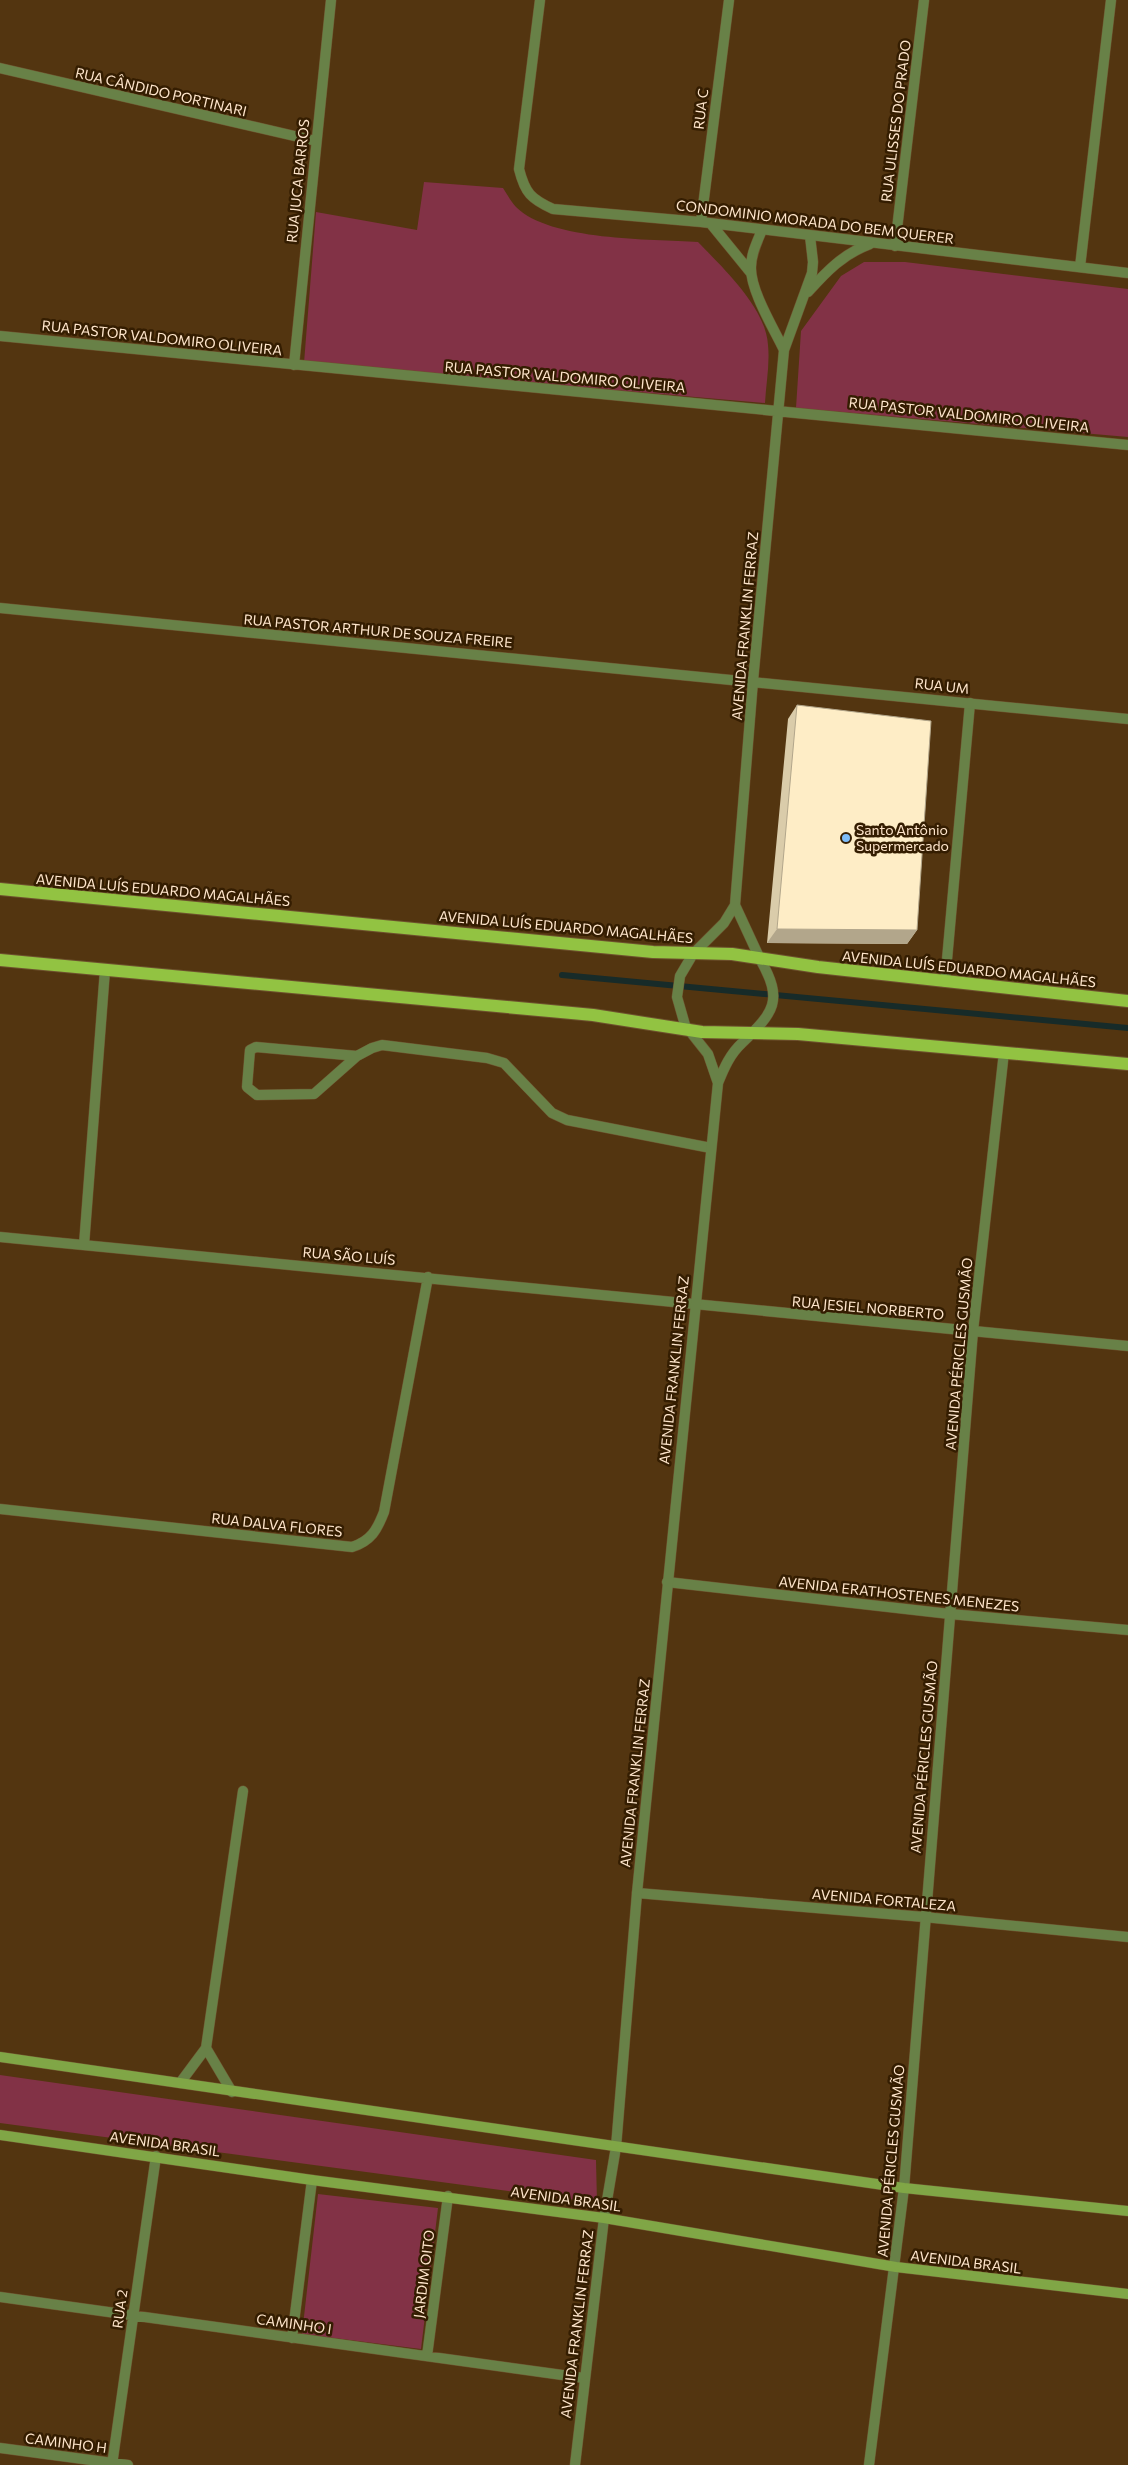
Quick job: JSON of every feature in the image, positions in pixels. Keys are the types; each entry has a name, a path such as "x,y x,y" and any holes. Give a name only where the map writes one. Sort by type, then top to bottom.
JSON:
{"main road":[{"name":"AVENIDA LUÍS EDUARDO MAGALHÃES","path":"0,890 643,951 732,954 945,982 1128,1001"},
{"path":"0,960 593,1015 689,1030 753,1034 798,1034 1128,1064"},
{"path":"0,2058 904,2188 1128,2211"},
{"name":"AVENIDA BRASIL","path":"0,2135 312,2180 448,2196 604,2218 896,2267 1128,2294"}],"street":[{"name":"RUA JUCA BARROS","path":"294,365 331,0"},
{"name":"CONDOMINIO MORADA DO BEM QUERER","path":"540,0 519,170 524,188 536,201 553,209 706,223 1128,273"},
{"name":"RUA C","path":"706,223 729,0"},
{"name":"RUA ULISSES DO PRADO","path":"895,246 924,0"},
{"path":"1080,267 1110,0"},
{"name":"RUA CÂNDIDO PORTINARI","path":"0,68 316,142"},
{"path":"706,223 751,273"},
{"name":"AVENIDA FRANKLIN FERRAZ","path":"762,230 752,253 751,273 754,285 784,350"},
{"name":"AVENIDA FRANKLIN FERRAZ","path":"735,905 753,681 780,410 784,350 806,295 814,262 810,236"},
{"path":"806,295 834,263 858,249 873,243"},
{"name":"RUA PASTOR VALDOMIRO OLIVEIRA","path":"0,336 1128,445"},
{"name":"RUA PASTOR ARTHUR DE SOUZA FREIRE","path":"0,608 753,681"},
{"name":"RUA UM","path":"753,681 1128,719"},
{"path":"945,982 970,703"},
{"path":"718,1083 708,1054 689,1030 680,1013 677,989 686,964 693,954 724,922 735,905"},
{"path":"718,1083 730,1056 768,1017 773,1002 774,988 770,976 735,905"},
{"path":"84,1245 105,970"},
{"path":"357,1056 256,1047 250,1050 247,1087 257,1095 314,1094 357,1056 382,1045 487,1058 504,1063 552,1113 567,1120 711,1148"},
{"name":"AVENIDA PÉRICLES GUSMÃO","path":"869,2465 896,2267 904,2188 924,1917 973,1331 1004,1052"},
{"name":"AVENIDA FRANKLIN FERRAZ","path":"575,2465 604,2218 616,2147 637,1892 694,1305 718,1083"},
{"name":"RUA SÃO LUÍS","path":"0,1237 428,1277 694,1305"},
{"name":"RUA DALVA FLORES","path":"0,1509 352,1547 366,1542 377,1530 384,1512 428,1277"},
{"name":"RUA JESIEL NORBERTO","path":"694,1305 1128,1346"},
{"name":"AVENIDA ERATHOSTENES MENEZES","path":"667,1582 950,1614 1128,1630"},
{"path":"180,2083 206,2048 244,1791"},
{"name":"AVENIDA FORTALEZA","path":"637,1892 924,1917 1128,1938"},
{"path":"206,2048 232,2092"},
{"name":"RUA 2","path":"112,2464 156,2156"},
{"path":"292,2338 312,2180"},
{"name":"JARDIM OITO","path":"427,2356 448,2196"},
{"name":"CAMINHO I","path":"0,2297 584,2378"},
{"name":"CAMINHO H","path":"0,2448 128,2465"}],"shaded area":[{"path":"424,182 503,188 516,207 532,218 552,226 576,232 629,239 698,242 742,289 760,317 768,345 765,403 304,363 316,212 417,230"},
{"path":"864,262 905,262 1128,289 1128,437 796,408 801,331 841,276"},
{"path":"0,2075 596,2160 597,2203 0,2123"},
{"path":"318,2194 438,2208 421,2349 302,2334"}],"building":[{"name":"Santo Antônio Supermercado","path":"797,705 931,721 917,930 777,929"}],"waterway":[{"path":"562,975 1128,1028"}],"place":[{"name":"Santo Antônio Supermercado","path":"846,838"}]}
